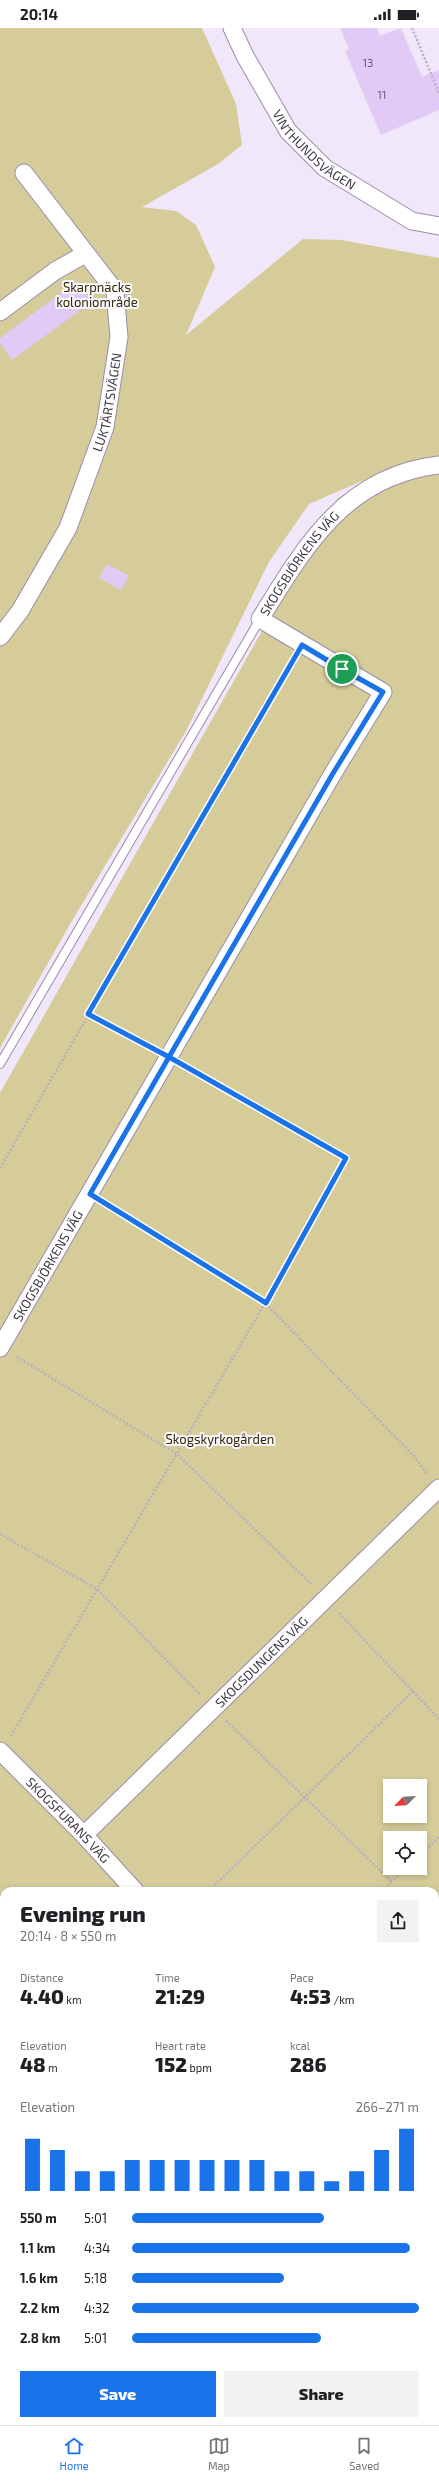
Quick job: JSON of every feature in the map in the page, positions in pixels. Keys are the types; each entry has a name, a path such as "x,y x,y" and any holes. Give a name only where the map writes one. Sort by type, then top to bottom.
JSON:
{"street":[{"name":"VINTHUNDSVÄGEN","path":"232,28 245,56 288,131 325,168 412,221 439,226"},
{"name":"LUKTÄRTSVÄGEN","path":"0,637 20,612 68,528 105,427 119,337 115,291 24,173"},
{"path":"0,312 55,271 85,254"},
{"name":"SKOGSBJÖRKENS VÄG","path":"0,1347 332,775 383,692 260,619 302,552 332,516 377,482 418,468 439,465"},
{"name":"SKOGSDUNGENS VÄG","path":"84,1836 325,1598 439,1488"},
{"name":"SKOGSFURANS VÄG","path":"1,1751 132,1887"}],"lane":[{"path":"0,1064 161,784 260,619"}],"path":[{"path":"412,28 439,93"},
{"path":"0,1168 302,645"},
{"path":"1,1751 266,1303 346,1158 169,1057 88,1014"},
{"path":"90,1194 266,1303 414,1456 439,1488"},
{"path":"0,1347 177,1454 325,1598 439,1719"},
{"path":"213,1887 413,1691"},
{"path":"427,1848 439,1837"},
{"path":"386,1887 399,1875"}],"green space":[{"name":"Skogskyrkogården","path":"0,28 202,28 236,104 242,145 218,164 142,207 176,211 196,225 215,267 186,335 303,239 341,240 439,258 439,1887 0,1887 0,1093 337,499 371,477 309,504 269,562 186,731 70,924 0,1048"}],"building":[{"path":"340,28 377,28 380,36 401,28 422,77 439,70 439,110 381,135 345,51 349,49"},
{"path":"77,281 93,301 12,360 0,343 0,338"},
{"path":"107,564 129,576 121,590 99,578"}],"route":[{"path":"342,669 302,645 88,1014 169,1057 90,1194 266,1303 346,1158 169,1057 332,775 383,692 342,669"}],"park label":[{"name":"Skarpnäcks koloniområde","path":"97,294"}]}
